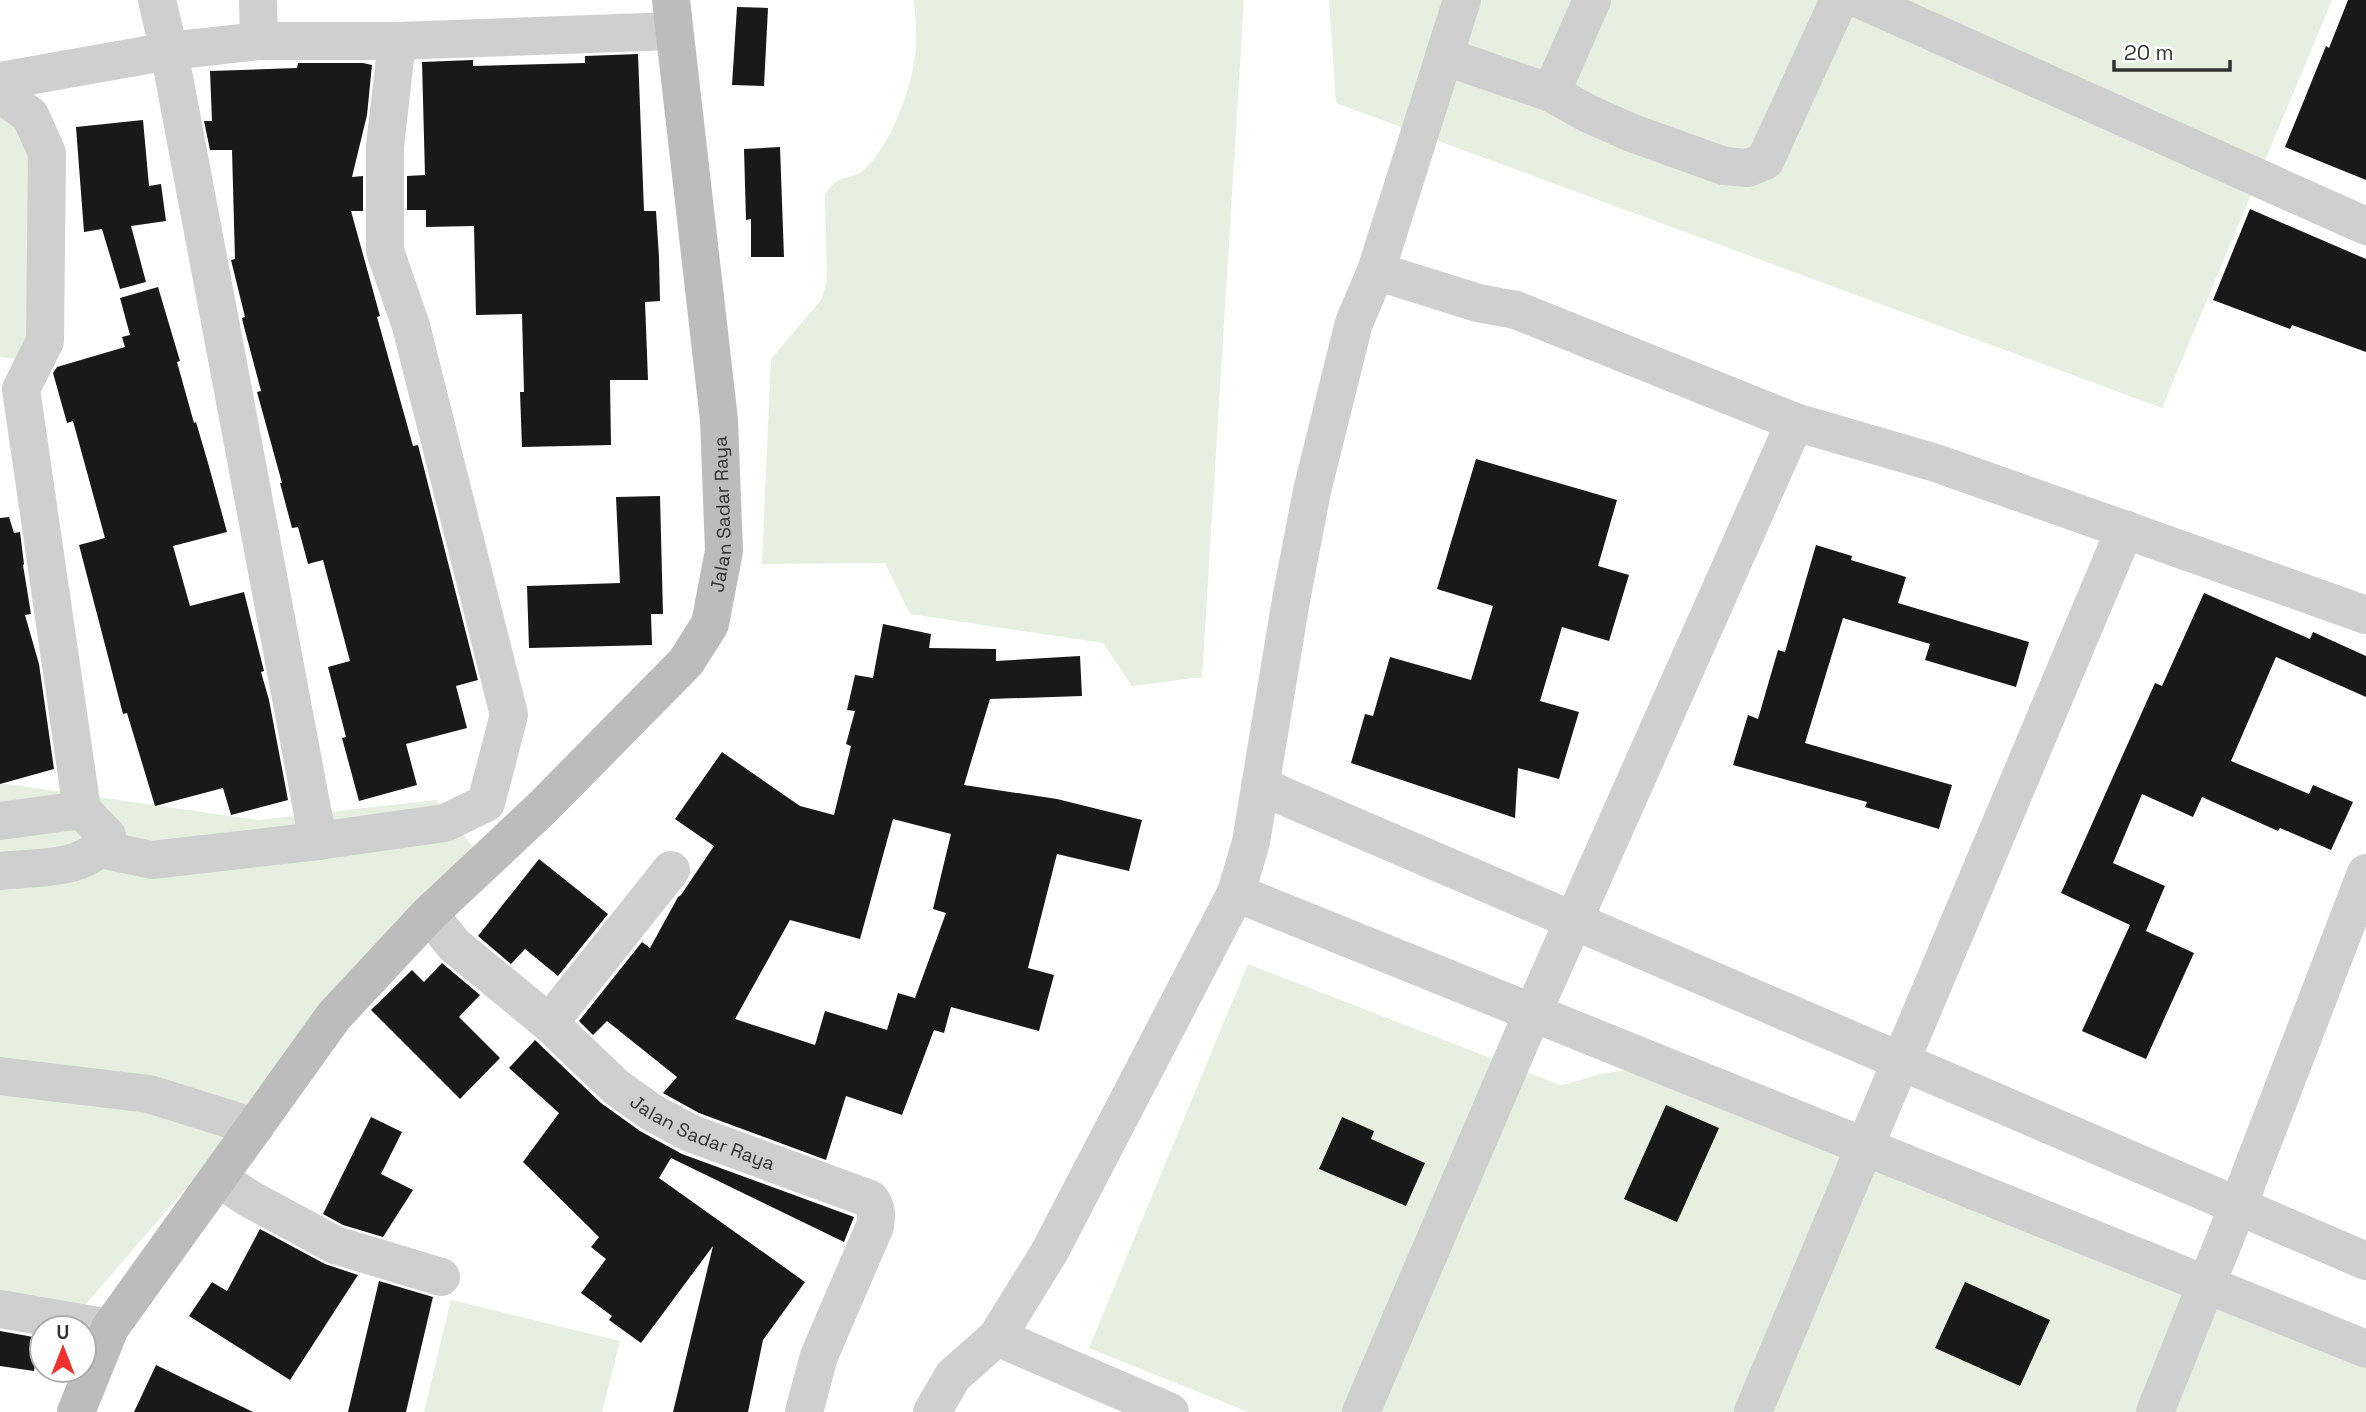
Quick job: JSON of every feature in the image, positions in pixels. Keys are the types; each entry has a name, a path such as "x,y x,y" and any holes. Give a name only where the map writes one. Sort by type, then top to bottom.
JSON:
{"street":[{"path":"157,0 169,51 318,841"},
{"path":"258,0 258,41"},
{"path":"932,1412 953,1376 997,1338 1050,1251 1236,893 1251,842 1312,491 1354,323 1376,271 1462,0"},
{"path":"1551,93 1592,0"},
{"path":"1444,56 1551,93 1632,133 1724,166 1748,168 1765,161 1839,0"},
{"path":"1861,0 2366,226"},
{"path":"0,81 169,51 258,41 397,41 672,16"},
{"name":"Jalan Sadar Raya","path":"76,1412 110,1328 334,1016 429,914 542,808 685,662 710,624 724,551 719,420 672,16"},
{"path":"397,41 385,146 385,251 411,326 509,715 486,803"},
{"path":"0,94 30,115 47,153 45,341 21,389 82,810 107,836 100,849 74,863 0,871"},
{"path":"1376,271 1478,303 1516,310 1795,422 1937,463 2366,615"},
{"path":"1361,1412 1533,1012 1795,422"},
{"path":"1753,1412 2125,529"},
{"path":"1260,786 2366,1261"},
{"path":"100,849 152,860 445,823 486,803 542,808"},
{"path":"0,821 82,810"},
{"path":"548,1023 671,870"},
{"path":"2155,1412 2238,1206 2366,873"},
{"path":"1236,893 2366,1349"},
{"name":"Jalan Sadar Raya","path":"429,914 454,945 548,1023 616,1087 651,1112 690,1133 870,1199 877,1215 875,1226 819,1356 804,1412"},
{"path":"0,1076 149,1094 255,1127"},
{"path":"218,1178 250,1199 335,1245 441,1277"},
{"path":"0,1309 110,1328"},
{"path":"997,1338 1170,1412"}],"green space":[{"path":"914,0 1244,0 1202,677 1132,686 1103,643 910,614 885,563 762,564 771,359 821,300 827,281 825,194 836,182 858,174 872,162 898,116 914,64"},
{"path":"1329,0 2332,0 2162,408 1336,103"},
{"path":"0,93 39,101 25,360 0,357"},
{"path":"0,783 258,820 436,800 477,852 77,1314 28,1314 28,1322 0,1318"},
{"path":"1248,964 1560,1085 1606,1073 1641,1070 2366,1358 2366,1412 1248,1412 1089,1348"},
{"path":"451,1300 620,1341 602,1412 424,1412"}],"building":[{"path":"2348,0 2366,0 2366,180 2285,147 2326,46 2329,48"},
{"path":"737,7 768,8 764,86 732,85"},
{"path":"638,54 644,211 656,211 659,257 660,301 645,302 648,380 610,380 611,445 522,447 522,314 476,315 474,226 426,227 426,210 407,210 407,176 425,175 422,62 473,60 473,66 585,63 585,56"},
{"path":"298,63 372,65 367,115 352,177 363,176 363,211 351,211 413,446 418,445 478,680 456,686 467,728 406,744 417,785 359,801 342,738 346,737 328,667 350,661 323,560 308,564 298,527 292,528 257,392 261,391 243,323 242,318 245,317 231,260 235,259 232,150 210,150 204,121 212,121 210,71 297,68"},
{"path":"143,120 149,186 161,184 166,221 131,226 146,282 120,289 102,229 84,232 76,127"},
{"path":"780,147 784,257 751,257 751,219 746,220 744,149"},
{"path":"2250,209 2366,259 2366,352 2292,325 2290,329 2213,300"},
{"path":"158,287 180,361 177,362 194,423 196,422 227,532 173,546 190,606 244,592 264,671 261,672 288,800 231,815 223,788 155,806 127,713 123,714 79,545 105,538 73,421 67,423 53,373 57,367 125,347 122,337 130,335 120,298"},
{"path":"1476,459 1617,500 1598,566 1629,575 1609,641 1562,627 1540,701 1579,712 1559,779 1518,768 1515,818 1351,763 1365,714 1373,716 1390,657 1471,680 1493,606 1437,589"},
{"path":"660,496 663,614 651,614 652,645 529,648 527,586 620,583 616,497"},
{"path":"9,517 14,533 20,532 31,614 25,615 39,664 54,769 0,784 0,518"},
{"path":"1816,545 1852,556 1851,560 1906,577 1898,603 2029,642 2016,687 1925,660 1930,644 1843,618 1805,743 1952,785 1939,829 1865,807 1867,802 1733,765 1748,715 1758,719 1778,650 1785,652"},
{"path":"2204,593 2310,639 2313,632 2366,656 2366,697 2276,657 2231,761 2309,794 2313,785 2353,802 2331,850 2280,828 2278,831 2202,797 2193,817 2142,794 2113,863 2165,886 2146,931 2194,953 2146,1059 2082,1031 2130,925 2061,893 2155,683 2162,686"},
{"path":"883,624 931,634 929,648 996,649 996,661 1080,656 1082,696 990,699 964,785 1057,799 1142,820 1129,871 1057,854 1028,968 1054,975 1039,1031 951,1007 944,1033 934,1030 902,1115 846,1096 826,1160 699,1113 663,1093 677,1077 607,1021 593,1035 579,1021 642,942 650,948 678,897 714,846 675,819 722,752 800,806 834,815 851,746 846,744 855,711 847,710 855,675 873,678","holes":["893,819 951,834 933,909 946,913 915,998 898,993 887,1030 825,1011 815,1045 735,1019 790,920 860,939"]},
{"path":"539,859 608,914 558,976 525,949 511,964 478,936"},
{"path":"442,963 480,995 459,1017 500,1058 460,1099 371,1010 412,970 424,982"},
{"path":"535,1040 601,1103 640,1131 682,1154 854,1217 844,1242 671,1158 659,1178 805,1282 763,1340 748,1412 673,1412 713,1246 641,1343 609,1320 612,1316 581,1293 606,1259 591,1247 599,1237 523,1162 559,1113 509,1068"},
{"path":"1666,1105 1719,1128 1677,1222 1624,1199"},
{"path":"371,1117 402,1132 381,1174 413,1190 383,1237 343,1225 323,1214"},
{"path":"1342,1117 1374,1131 1371,1139 1425,1163 1406,1206 1319,1169"},
{"path":"260,1229 325,1264 358,1275 290,1380 189,1316 212,1282 227,1291"},
{"path":"379,1281 433,1297 406,1412 348,1412"},
{"path":"1965,1282 2050,1320 2020,1386 1935,1348"},
{"path":"0,1331 28,1336 28,1370 0,1366"},
{"path":"156,1365 253,1412 134,1412"}]}
